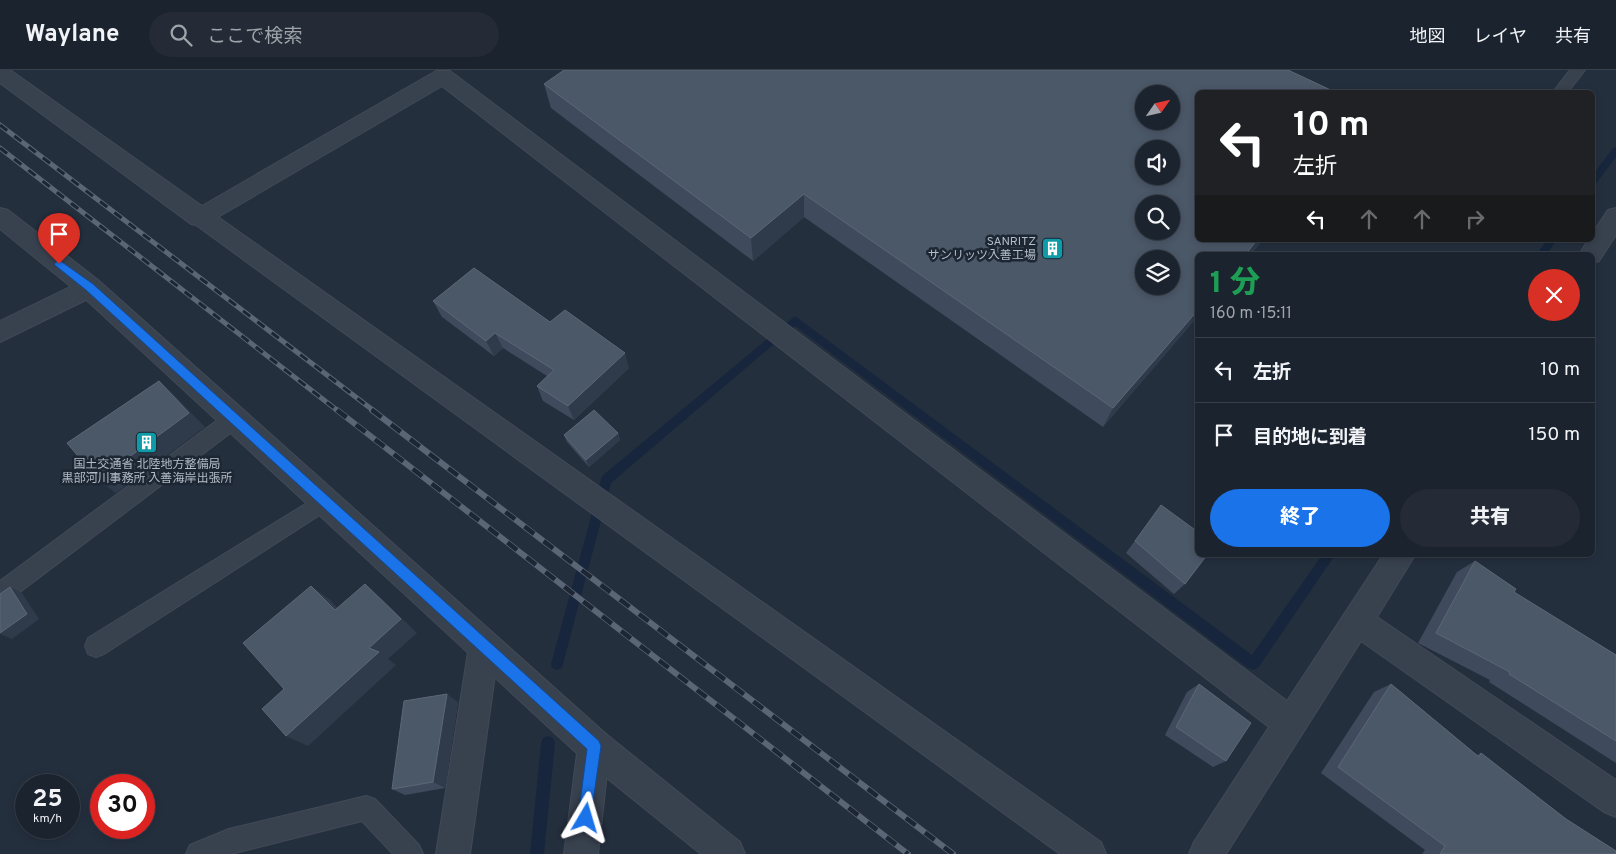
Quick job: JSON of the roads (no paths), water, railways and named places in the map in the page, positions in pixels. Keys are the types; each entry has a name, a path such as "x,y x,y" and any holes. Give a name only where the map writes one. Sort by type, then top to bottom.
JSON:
{"street":[{"path":"0,74 1088,854"},
{"path":"199,218 444,76 1291,724"},
{"path":"0,216 89,287 594,746 728,854"},
{"path":"1593,252 1616,216"},
{"path":"0,332 89,287"},
{"path":"1206,854 1399,557"},
{"path":"1358,622 1616,800"},
{"path":"453,854 484,646"},
{"path":"581,854 594,746"}],"lane":[{"path":"1562,90 1578,70"},
{"path":"0,594 234,419"},
{"path":"96,646 325,502"},
{"path":"199,854 229,842 366,808 410,854"}],"waterway":[{"path":"1595,179 1616,150"},
{"path":"1543,252 1551,242"},
{"path":"557,664 606,480 795,320 1253,664 1328,557"},
{"path":"537,854 548,743"}],"railway":[{"path":"0,125 374,411"},
{"path":"0,148 338,411"},
{"path":"337,410 908,854"},
{"path":"372,410 953,854"}],"place":[{"name":"SANRITZ サンリッツ入善工場","path":"1052,248"},
{"name":"国土交通省 北陸地方整備局 黒部河川事務所 入善海岸出張所","path":"147,443"}]}
